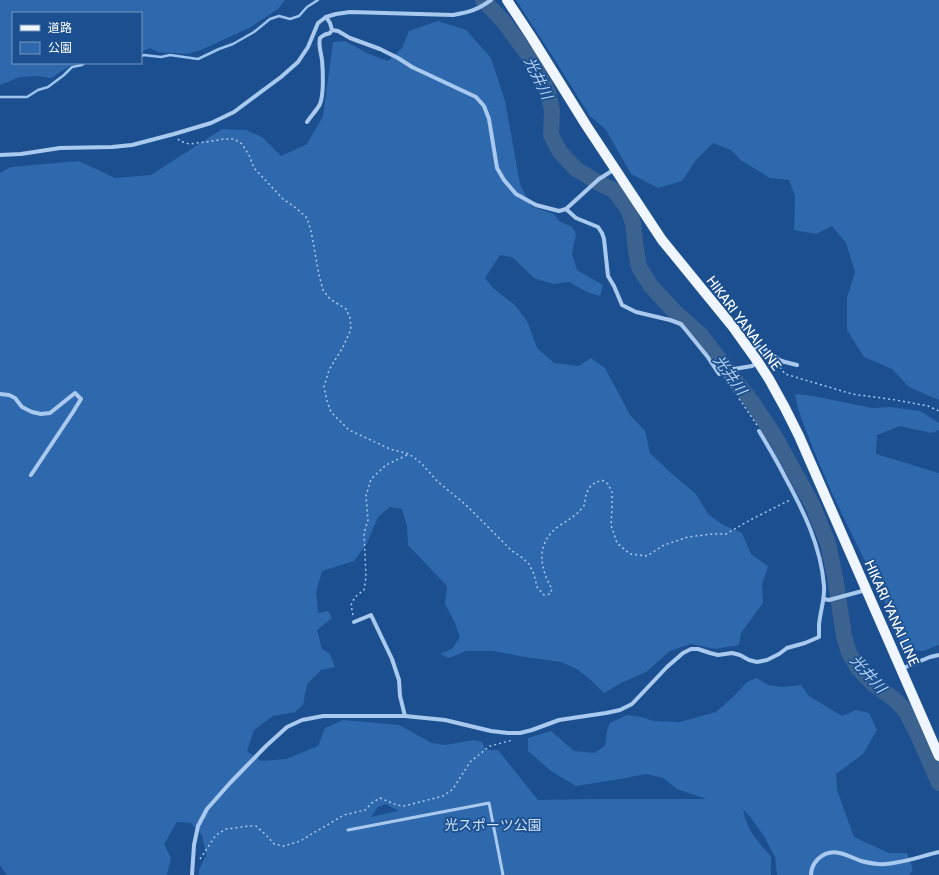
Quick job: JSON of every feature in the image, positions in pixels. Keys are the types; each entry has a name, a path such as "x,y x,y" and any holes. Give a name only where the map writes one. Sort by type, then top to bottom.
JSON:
{"main road":[{"name":"HIKARI YANAI LINE","path":"507,0 579,114 662,240 733,327 750,350 772,385 799,436 939,756"}],"street":[{"path":"0,155 21,154 60,148 112,148 132,145 212,123 234,112 281,77 298,62 308,47 318,23 326,17 350,12 453,15 480,8 491,0"},
{"path":"326,17 332,30"},
{"path":"332,30 338,31 350,38 380,49 412,67 476,97 484,106 489,118 497,168 504,180 516,194 536,204 559,211 566,209 599,179 616,169"},
{"path":"307,122 320,104 322,97 323,73 319,43 320,38 330,33 332,30"},
{"path":"566,209 576,218 598,227 602,233 608,276 622,305 636,312 681,324 707,356 719,374 734,369 752,366 758,362"},
{"path":"750,350 758,346 768,351 779,360 797,365"},
{"path":"0,394 10,395 15,398 22,407 32,412 41,414 50,413 75,393 81,399 31,475"},
{"path":"192,875 194,845 198,826 207,809 261,751 287,727 302,720 323,716 405,716 445,720 491,731 520,733 559,720 620,710 632,704 667,667 683,653 691,649 698,649 718,654 732,653 757,662 767,660 787,648 819,637 819,624 824,599 824,586 815,543 810,528 796,498 759,431"},
{"path":"824,599 829,600 866,590"},
{"path":"354,622 371,615 392,659 399,680 400,696 405,716"},
{"path":"901,669 930,657 939,655"},
{"path":"811,875 815,862 823,854 833,852 844,853 862,861 874,864 886,864 939,852"}],"lane":[{"path":"348,830 489,803 503,875"}],"path":[{"path":"174,134 180,141 189,144 224,139 234,139 242,144 249,155 254,168 284,199 307,218 323,290 330,298 346,309 350,318 351,329 343,347 329,370 324,387 331,412 349,430 390,449 409,454 421,463 437,481 466,505 512,551 529,564 538,587 544,595 550,594 552,589 545,574 542,558 543,548 549,535 575,516 584,506 587,490 594,483 602,480 608,484 612,492 611,525 617,543 630,554 647,556 664,545 688,537 726,534 752,519 796,498"},
{"path":"779,360 778,363 780,369 785,374 852,394 928,406 939,411"},
{"path":"722,373 755,422 759,431"},
{"path":"354,622 351,605 355,597 364,590 366,577 364,533 368,520 366,496 371,479 386,465 409,454"},
{"path":"192,865 196,864 216,835 226,829 256,826 274,844 284,846 300,840 344,815 366,810 372,803 380,798 397,805 404,806 443,796 452,789 470,762 490,746 512,740 520,733"}],"green space":[{"path":"0,0 285,0 278,9 249,28 201,50 187,54 158,52 150,48 142,52 142,12 12,12 12,64 72,64 51,78 38,76 20,77 0,85"},
{"path":"516,0 939,0 939,400 909,387 892,369 864,357 847,330 847,298 855,272 846,243 832,226 816,234 794,230 795,196 789,180 770,178 742,161 731,150 713,143 696,160 682,181 658,188 631,174 606,130 590,116"},
{"name":"光スポーツ公園","path":"438,21 466,30 491,58 505,101 520,184 531,206 554,214 559,221 572,227 576,234 572,254 577,270 603,285 600,296 589,293 569,282 553,284 534,278 512,257 500,255 485,278 493,288 515,305 527,321 537,348 554,363 579,366 591,358 605,368 630,415 645,431 650,453 696,494 708,514 723,525 742,533 751,554 768,566 762,585 763,603 741,633 739,645 715,649 691,644 670,651 646,672 621,683 604,693 577,669 561,662 493,651 466,651 449,658 440,654 452,649 460,637 445,604 447,586 408,545 407,526 402,509 390,507 378,517 367,543 354,561 322,571 316,592 318,613 328,611 332,618 317,630 322,649 330,654 335,667 321,670 307,684 303,705 295,712 273,716 254,730 247,751 261,761 286,759 318,746 325,728 343,720 399,725 432,743 445,745 474,740 482,742 486,750 498,750 538,800 706,799 677,789 663,778 646,774 576,786 551,771 528,751 528,738 551,731 574,751 594,753 605,746 607,731 610,723 627,715 654,721 680,722 716,712 747,682 757,678 768,685 782,687 801,685 809,696 842,716 856,710 869,713 877,730 863,754 836,774 837,790 854,837 889,853 907,853 913,870 909,875 777,875 775,857 764,836 743,809 747,823 753,835 771,856 771,875 199,875 199,870 206,855 202,835 191,823 177,822 164,844 171,858 167,875 7,875 0,865 0,173 11,167 79,161 115,178 151,175 222,129 246,130 262,137 281,156 307,144 323,116 333,42 345,41 369,54 388,61 402,48 409,31","holes":["386,804 398,811 371,817 378,807"]},
{"path":"795,394 813,396 872,408 891,407 920,411 939,423 939,430 931,433 900,426 877,435 876,454 939,473 939,645 923,651 908,650 897,637 883,597 832,493 814,451 798,409"}],"waterway":[{"path":"142,56 161,57 170,55 198,59 233,44 254,32 270,19 279,16 290,19 299,16 307,7 318,0"},
{"name":"光井川","path":"483,0 504,22 529,56 548,92 552,110 551,135 560,152 576,169 615,191 628,209 633,223 639,267 651,286 675,312 701,335 752,402 777,440 812,504 828,543 844,636 849,653 858,668 872,683 894,699 905,710 918,735 939,783"},
{"path":"0,97 27,97 38,90 48,87 72,67 83,64"}]}
